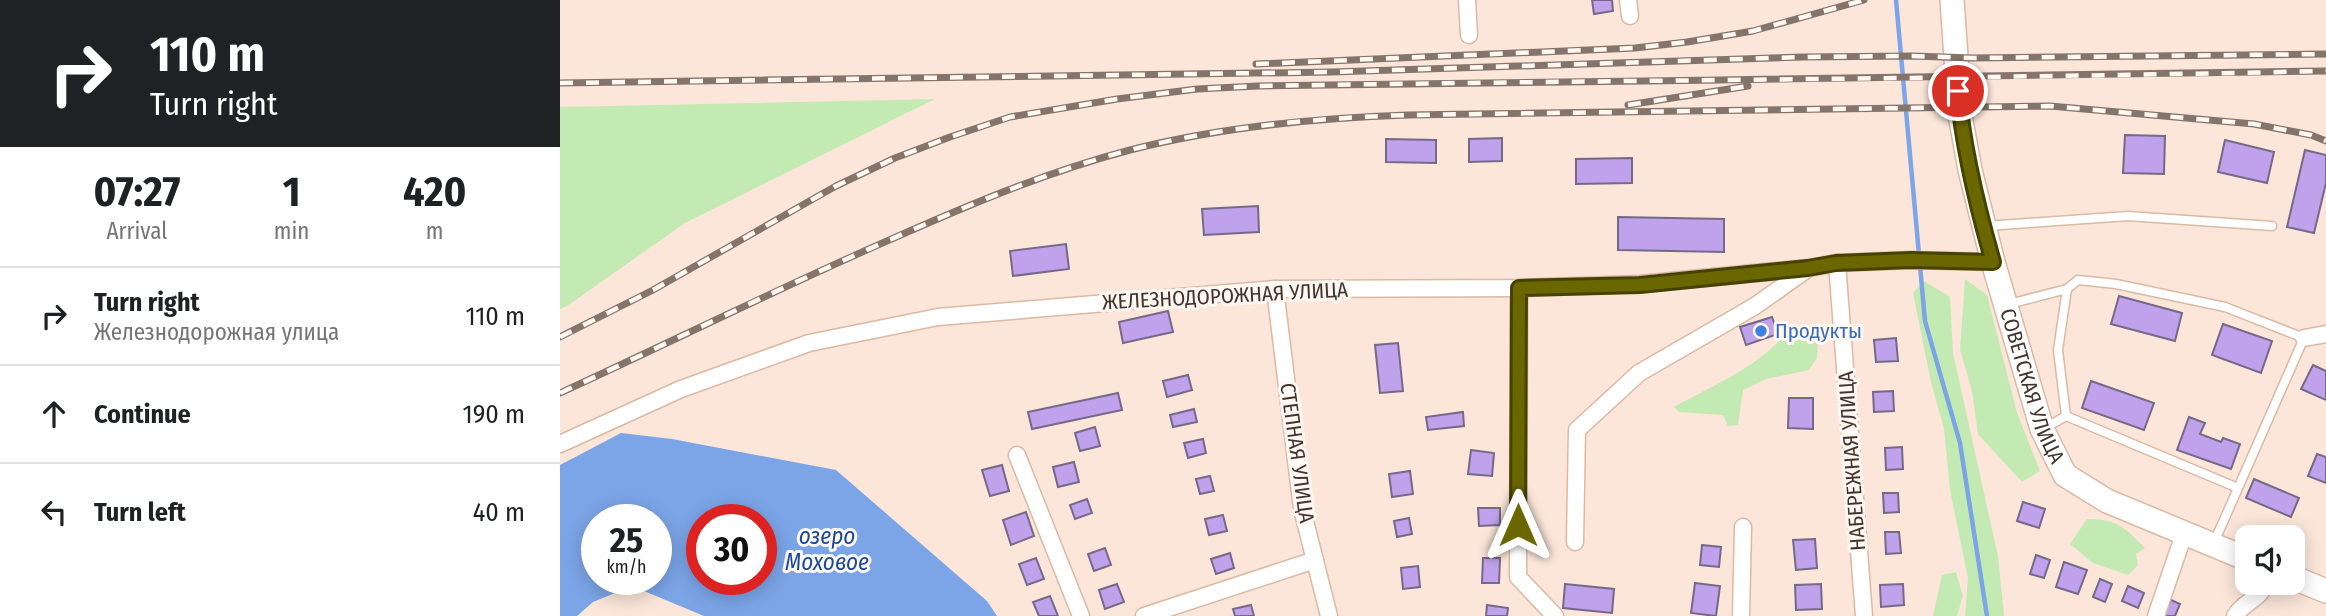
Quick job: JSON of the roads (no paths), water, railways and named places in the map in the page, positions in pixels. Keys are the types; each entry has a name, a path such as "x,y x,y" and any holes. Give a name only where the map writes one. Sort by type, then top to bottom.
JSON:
{"main road":[{"name":"СОВЕТСКАЯ УЛИЦА","path":"1952,0 1959,116 1983,227 2042,429 2065,475 2107,501 2235,554"},
{"path":"2305,582 2326,591"}],"street":[{"path":"1467,0 1469,35"},
{"name":"ЖЕЛЕЗНОДОРОЖНАЯ УЛИЦА","path":"560,444 681,389 809,343 938,317 1275,289 1640,285 1836,263 1911,260 1993,262"},
{"name":"НАБЕРЕЖНАЯ УЛИЦА","path":"1836,263 1864,616"},
{"path":"1574,542 1577,430 1639,373 1755,306 1808,268"},
{"path":"1519,288 1518,577 1555,616"},
{"name":"СТЕПНАЯ УЛИЦА","path":"1275,289 1301,509 1329,616"},
{"path":"2304,338 2326,334"},
{"path":"1017,455 1081,616"},
{"path":"1741,616 1743,527"},
{"path":"2155,616 2184,534"},
{"path":"1144,616 1315,560"},
{"path":"2235,616 2259,595"}],"lane":[{"path":"1983,227 2128,216 2272,226"},
{"path":"2006,305 2067,289 2078,280 2129,287 2225,307 2304,338 2213,544"},
{"path":"2066,416 2058,350 2067,289"},
{"path":"2042,429 2066,416"},
{"path":"2066,416 2238,488"}],"water":[{"name":"озеро Моховое","path":"621,433 672,439 836,470 987,601 997,616 704,616 654,595 672,595 672,504 581,504 581,595 610,595 593,602 577,616 560,616 560,465"}],"waterway":[{"path":"1896,0 1925,321 1960,443 1987,616"}],"railway":[{"path":"1256,64 1635,48 1753,31 1864,0"},
{"path":"560,83 1332,72 1803,57 2326,54"},
{"path":"560,337 653,290 836,186 895,158 1010,117 1117,99 1197,89 1258,86 2326,71"},
{"path":"1628,105 1748,86"},
{"path":"560,393 846,259 1007,191 1130,150 1233,130 1302,121 1408,115 2050,106 2254,124 2311,135 2326,141"}],"place":[{"name":"Продукты","path":"1761,331"}]}
